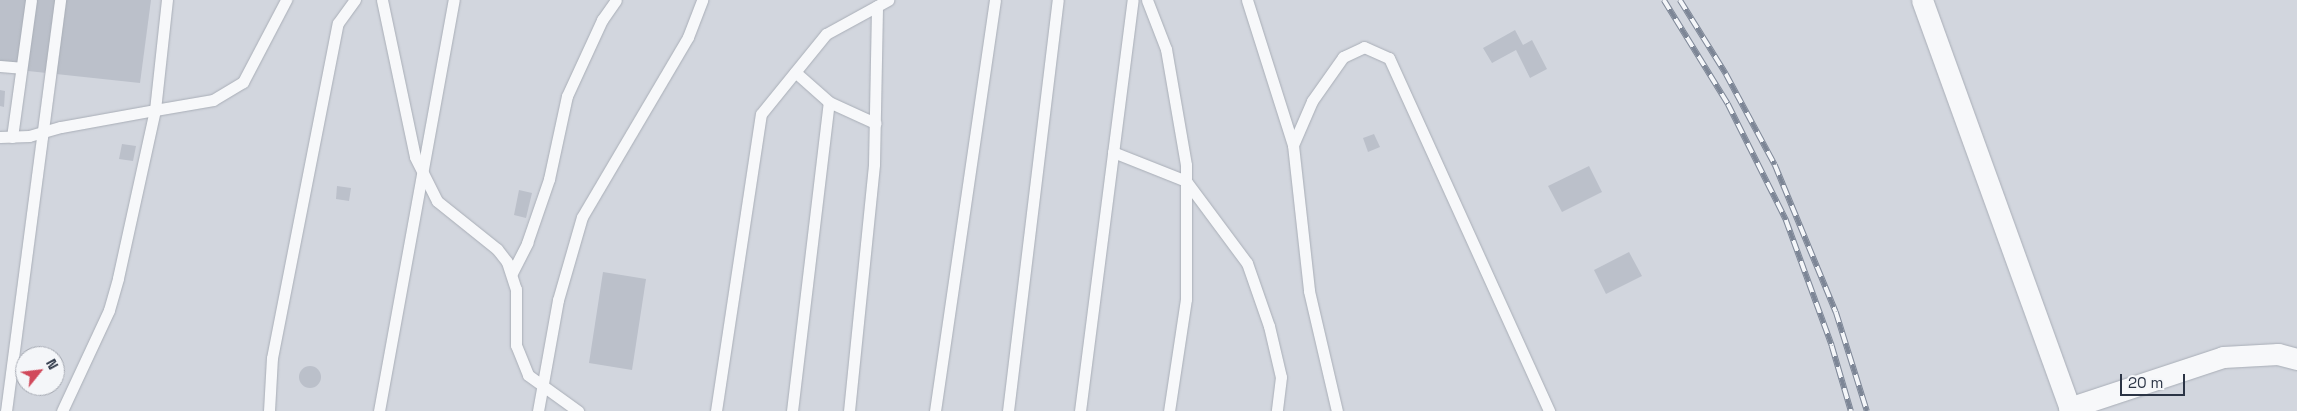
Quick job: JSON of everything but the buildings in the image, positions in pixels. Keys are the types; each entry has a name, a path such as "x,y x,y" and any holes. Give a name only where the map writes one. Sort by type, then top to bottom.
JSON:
{"street":[{"path":"1922,0 2070,409 2223,356 2278,354 2297,359"}],"lane":[{"path":"31,0 21,68 6,137 43,132 213,100 243,82 286,0"},
{"path":"6,411 60,0"},
{"path":"62,411 108,310 118,278 154,110 167,0"},
{"path":"269,411 272,358 338,23 355,0"},
{"path":"382,0 415,157 437,201 497,249 512,273 520,360 528,375 578,411"},
{"path":"379,411 421,168 454,0"},
{"path":"512,273 527,243 549,179 567,96 602,20 616,0"},
{"path":"538,411 558,300 582,217 688,37 702,0"},
{"path":"935,411 995,0"},
{"path":"1008,411 1058,0"},
{"path":"1080,411 1132,0"},
{"path":"1147,0 1166,49 1186,165 1186,299 1169,411"},
{"path":"1247,0 1293,145 1309,290 1336,411"},
{"path":"716,411 761,114 826,34 882,3"},
{"path":"849,411 874,164 882,3"},
{"path":"1293,145 1312,101 1343,57 1364,47 1389,58 1549,411"},
{"path":"0,66 21,68"},
{"path":"795,72 829,102 875,123"},
{"path":"792,411 829,102"},
{"path":"1113,152 1186,181 1247,263 1269,326 1281,377 1277,411"}],"shaded area":[{"path":"0,0 2297,0 2297,411 0,411"}],"railway":[{"path":"1664,0 1728,104 1786,220 1832,346 1851,411"},
{"path":"1680,0 1726,74 1775,165 1836,312 1867,411"}]}
